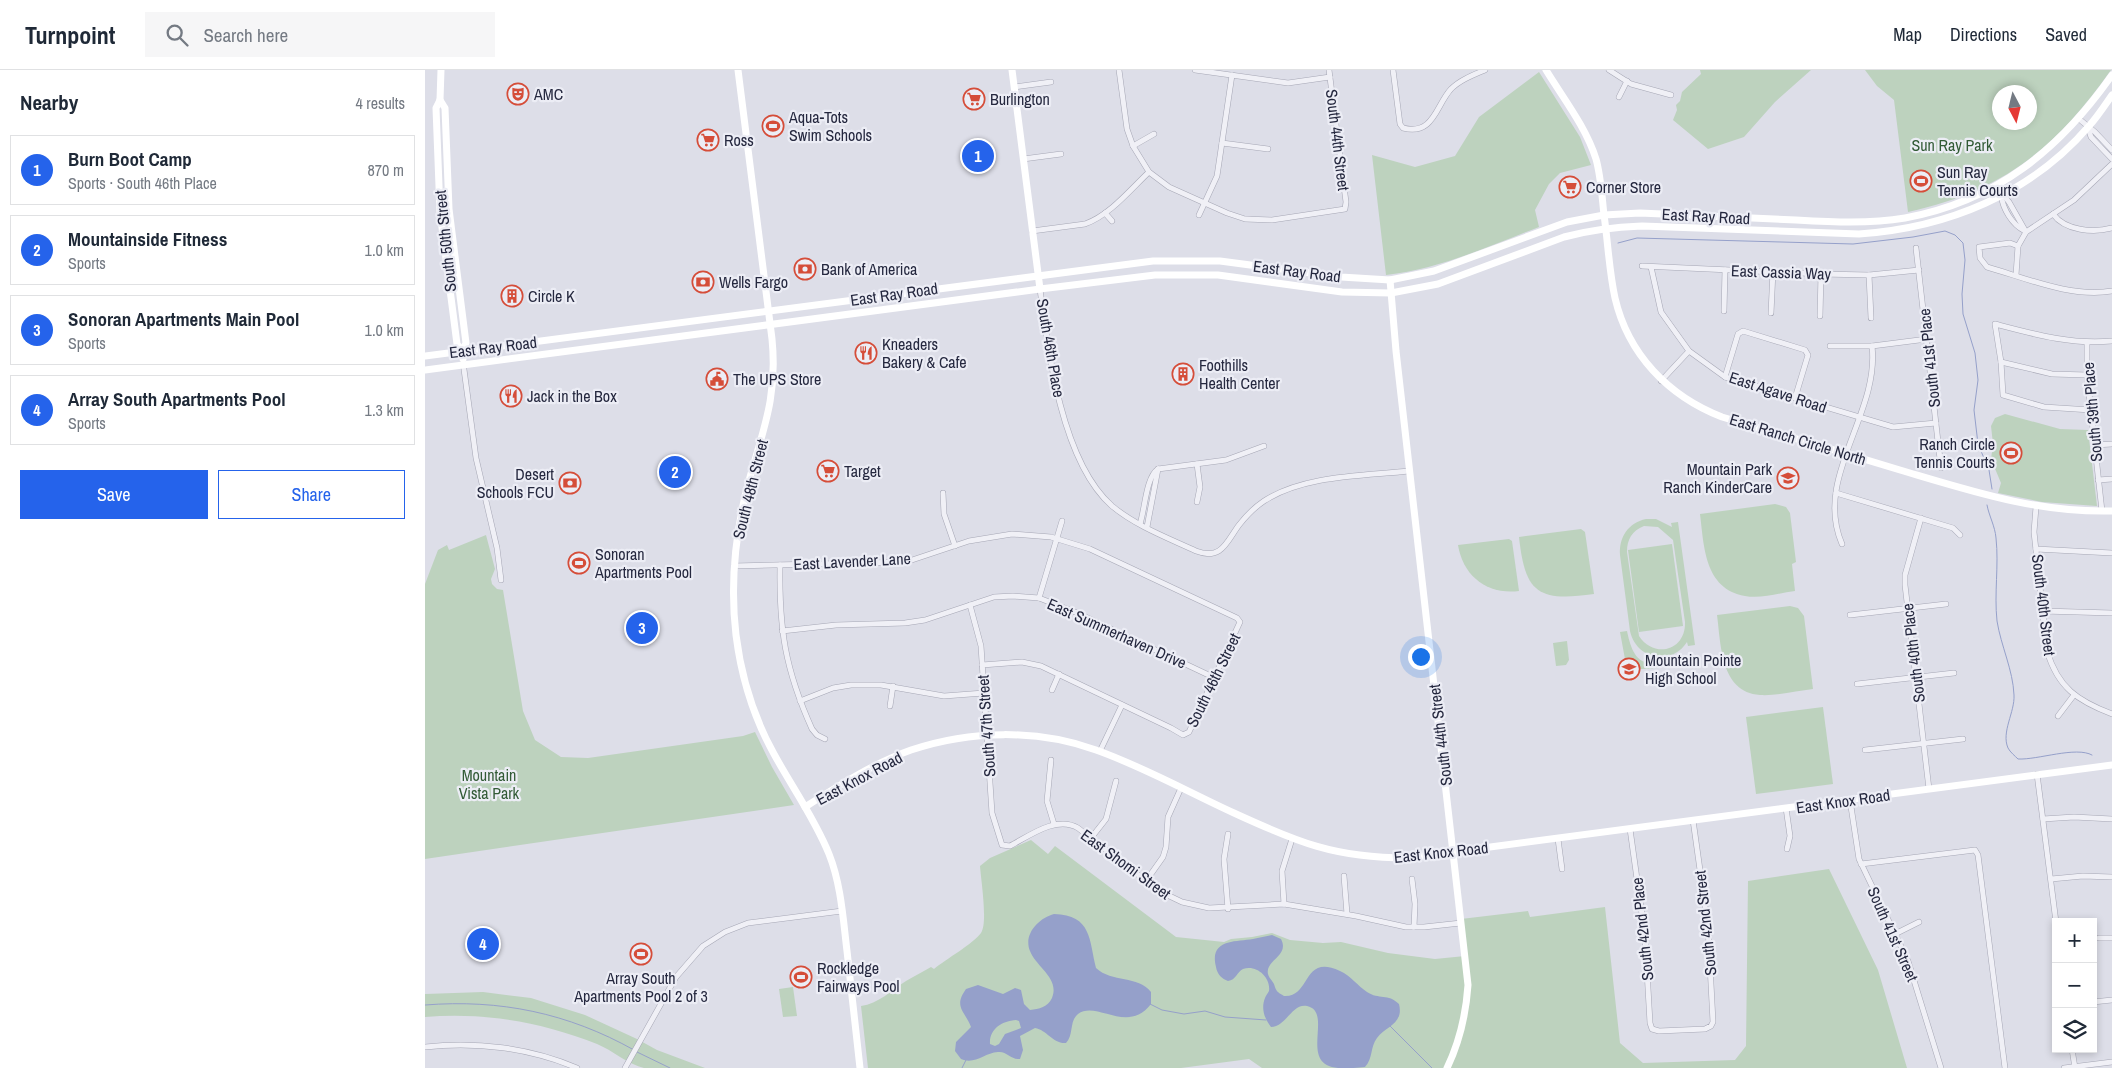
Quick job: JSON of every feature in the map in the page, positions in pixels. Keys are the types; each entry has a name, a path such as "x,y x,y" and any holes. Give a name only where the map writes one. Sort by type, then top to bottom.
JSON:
{"main road":[{"name":"South 50th Street","path":"441,70 440,100 436,108 440,212 457,344 463,358"},
{"name":"South 48th Street","path":"738,70 770,324 774,371 767,424 745,496 734,566 733,601 736,636 746,685 766,739 805,807 829,854 840,893 860,1068"},
{"name":"South 46th Place","path":"1011,70 1040,288"},
{"name":"East Ranch Circle North","path":"1545,70 1585,133 1592,148 1600,177 1615,296 1621,319 1638,352 1661,380 1691,403 1711,413 1981,494 2037,507 2077,511 2112,511"},
{"name":"East Ray Road","path":"425,356 463,358 770,324 1137,277 1193,274 1243,278 1341,292 1391,293 1438,284 1605,222 1640,213 1858,223 1891,220 1947,207 1996,186 2039,157 2079,119 2112,75"},
{"name":"East Ray Road","path":"425,370 463,358 768,311 1153,261 1193,260 1220,262 1341,277 1390,280 1434,271 1559,225 1605,222 1642,226 1859,234 1893,231 1950,218 2001,195 2047,165 2088,128 2112,95"},
{"path":"1736,229 1737,218"},
{"name":"South 44th Street","path":"1390,280 1409,471 1468,984 1467,1003 1461,1033 1447,1068"},
{"name":"East Knox Road","path":"805,807 870,769 912,750 950,740 987,735 1040,737 1100,751 1292,839 1332,851 1372,857 1407,858 2112,765"}],"street":[{"path":"1119,70 1127,129 1133,146 1149,172 1169,187 1204,203"},
{"path":"1195,70 1288,83 1330,77"},
{"name":"South 44th Street","path":"1204,203 1236,217 1253,220 1272,220 1345,209 1346,202 1329,70"},
{"path":"1393,70 1399,117 1403,128 1411,129 1426,125 1435,117 1451,89 1462,81 1485,70"},
{"path":"1609,70 1627,81 1648,90 1671,95"},
{"path":"1199,215 1217,176 1232,75"},
{"path":"1619,97 1627,81"},
{"path":"1014,87 1051,82"},
{"path":"2079,119 2112,150"},
{"path":"2088,128 2091,137 2112,159"},
{"path":"1133,146 1154,134"},
{"path":"1222,143 1268,149"},
{"path":"1023,159 1061,154"},
{"path":"2015,275 2018,246 2025,232 2074,200 2112,164"},
{"path":"1032,231 1085,224 1105,213 1149,172"},
{"path":"1996,186 2001,195 2003,206 2017,228 2025,232"},
{"path":"1105,213 1112,221"},
{"path":"2053,214 2061,223 2083,229 2104,230 2112,228"},
{"path":"2018,246 2010,243 1979,247 1980,258 1987,266 2015,275 2081,291 2112,291"},
{"name":"South 41st Place","path":"1916,248 1941,468"},
{"name":"East Cassia Way","path":"1643,266 1869,275 1919,270"},
{"name":"East Agave Road","path":"1651,267 1661,312 1689,351 1725,376 1893,427 1936,423"},
{"path":"1723,311 1725,270"},
{"path":"1771,313 1773,272"},
{"path":"1819,316 1821,274"},
{"path":"1869,275 1871,318"},
{"name":"South 46th Place","path":"1040,288 1051,368 1060,402 1080,460 1093,484 1105,499 1139,524 1196,551 1209,554 1222,549 1249,513 1282,491 1309,483 1409,471"},
{"path":"2091,410 2043,407 2003,395 2001,362 1995,324 2050,338 2087,342 2112,341"},
{"path":"1725,376 1738,334 1743,331 1805,350 1808,355 1795,398"},
{"path":"1829,346 1872,346 1927,339"},
{"name":"South 39th Place","path":"2087,342 2087,375 2102,511"},
{"path":"1842,544 1837,533 1836,493 1873,376 1872,346"},
{"path":"1661,380 1689,351"},
{"name":"South 50th Street","path":"463,358 476,458 497,548 501,580"},
{"path":"2001,362 2052,374 2087,375"},
{"path":"2095,445 2112,444"},
{"path":"1139,524 1153,472 1158,469 1226,460 1265,446"},
{"path":"1197,464 1200,487 1197,502"},
{"path":"1147,527 1158,469"},
{"path":"2098,480 2112,479"},
{"path":"943,493 945,514 955,546"},
{"path":"1836,493 1953,528 1961,534"},
{"name":"South 40th Street","path":"2037,507 2034,524 2036,549 2050,662 2061,682 2074,696"},
{"name":"South 40th Place","path":"1921,518 1905,575 1907,608 1929,789"},
{"path":"1039,598 1062,521"},
{"name":"East Lavender Lane","path":"734,566 906,562 982,538 1027,534 1057,538 1090,549 1237,618 1240,622"},
{"path":"2036,549 2112,552"},
{"path":"780,565 779,609 781,631 790,673 812,728 817,736 825,739"},
{"name":"East Summerhaven Drive","path":"781,631 837,625 905,623 925,620 994,597 1039,598 1075,612 1215,678"},
{"path":"1850,615 1946,604"},
{"name":"South 47th Street","path":"970,605 979,634 991,813 1001,842 1004,846 1010,846 1054,824"},
{"path":"2043,611 2091,614 2112,613"},
{"name":"South 46th Street","path":"1122,705 1183,735 1189,732 1240,622"},
{"path":"982,665 1028,663 1059,674 1122,705 1100,751"},
{"path":"1857,684 1954,673"},
{"path":"1051,690 1059,674"},
{"path":"800,701 842,686 893,686 943,696 984,693"},
{"path":"890,706 893,686"},
{"path":"2058,716 2074,696 2112,714"},
{"path":"1865,750 1963,739"},
{"path":"1051,760 1047,800 1054,824"},
{"path":"2037,774 2056,918"},
{"path":"1091,838 1106,819 1116,781"},
{"path":"1146,881 1161,861 1165,852 1168,817 1181,788"},
{"name":"South 41st Street","path":"1850,800 1861,864 1908,961 1941,1068"},
{"path":"1786,808 1790,836 1787,849"},
{"path":"2043,819 2063,817 2112,818"},
{"name":"South 42nd Street","path":"1652,1029 1659,1031 1705,1029 1711,1026 1713,1022 1708,928 1693,820"},
{"name":"East Shomi Street","path":"1054,824 1073,825 1159,891 1182,902 1203,908 1228,909 1285,904 1414,927 1461,923"},
{"name":"South 42nd Place","path":"1631,829 1645,936 1650,1023 1652,1029"},
{"path":"1228,834 1224,859 1228,909"},
{"path":"1558,838 1562,869"},
{"path":"1285,904 1282,871 1292,839"},
{"path":"1861,864 1975,850 1978,855 2005,1068"},
{"path":"1344,876 1347,914"},
{"path":"2051,879 2083,876 2112,877"},
{"path":"1412,879 1415,904 1414,927"},
{"path":"625,1068 676,977 703,946 725,932 748,923 842,911"},
{"path":"1895,934 1919,922"},
{"path":"2099,938 2112,938"},
{"path":"2097,1002 2112,1000"},
{"path":"425,1047 463,1045 497,1047 542,1056 577,1068"},
{"path":"2073,1053 2075,1067"},
{"path":"2064,1068 2112,1062"}],"green space":[{"path":"1700,70 1811,70 1775,102 1744,137 1708,149 1673,120 1677,110 1676,105 1680,101 1682,92 1701,74"},
{"name":"Sun Ray Park","path":"1865,70 2111,70 2069,123 2024,163 1999,179 1972,192 1942,203 1908,212 1894,100 1877,86"},
{"path":"1539,72 1580,137 1591,165 1560,173 1549,184 1535,210 1539,227 1483,249 1426,268 1386,275 1372,155 1415,167 1455,156 1479,117"},
{"path":"2005,414 2060,429 2088,430 2097,506 2042,502 1998,493 2001,483 1991,459 1993,444 1991,426 1995,418"},
{"path":"1775,504 1786,507 1790,513 1796,562 1792,564 1795,591 1757,597 1731,592 1721,585 1709,564 1705,552 1700,514"},
{"path":"1656,519 1672,527 1671,523 1678,522 1695,645 1688,646 1687,642 1680,650 1664,657 1646,653 1639,648 1630,631 1620,548 1626,532 1640,521","holes":["1644,526 1658,527 1673,540 1685,622 1684,632 1680,640 1675,645 1660,649 1653,648 1639,636 1627,552 1629,539 1636,530"]},
{"path":"1581,529 1585,532 1594,594 1559,596 1538,590 1525,571 1519,537"},
{"name":"Mountain Vista Park","path":"486,535 495,569 491,579 492,584 497,589 503,590 523,711 535,740 561,757 588,758 743,736 755,732 794,805 425,859 425,584 438,550 447,545 449,550"},
{"path":"1509,539 1512,541 1519,591 1497,590 1478,581 1465,566 1458,545"},
{"path":"1672,544 1683,626 1639,632 1628,550"},
{"path":"1790,606 1798,608 1804,616 1813,689 1766,695 1747,692 1737,685 1725,665 1717,615"},
{"path":"1627,631 1632,648 1638,658 1642,661 1654,662 1657,668 1627,670 1620,632"},
{"path":"1567,641 1569,660 1566,665 1556,666 1553,643"},
{"path":"1823,707 1833,784 1756,794 1746,717"},
{"path":"1031,840 1048,854 1055,846 1176,937 1224,942 1231,939 1272,933 1290,940 1323,943 1341,942 1388,953 1435,959 1465,956 1461,919 1528,911 1530,917 1605,907 1620,1043 1643,1063 1735,1060 1746,1046 1748,881 1829,869 1878,970 1907,1068 1262,1068 1249,1059 1181,1068 868,1068 861,1006 879,1000 906,981 931,967 934,969 977,937 981,933 984,920 980,866 990,858"},
{"path":"793,987 797,1016 783,1017 779,989"},
{"path":"483,992 531,998 585,1015 657,1050 705,1068 644,1068 632,1064 597,1044 534,1024 469,1016 425,1017 425,994"}],"water":[{"path":"1054,914 1066,915 1082,924 1090,939 1096,968 1102,973 1139,983 1146,987 1151,992 1151,1004 1142,1013 1132,1017 1122,1017 1094,1011 1078,1014 1073,1020 1070,1036 1066,1043 1061,1043 1035,1028 1020,1036 1023,1050 1020,1059 998,1052 971,1061 961,1059 955,1051 956,1042 971,1027 960,1005 960,1000 966,989 978,985 1003,994 1015,988 1021,990 1024,1004 1030,1010 1043,1007 1052,998 1053,984 1033,957 1028,945 1034,928 1048,916","holes":["1019,1021 1021,1028 1005,1034 999,1044 995,1046 990,1044 992,1034 997,1027 1006,1022"]},
{"path":"1272,935 1281,939 1283,945 1280,954 1270,965 1268,974 1277,991 1284,996 1293,995 1313,972 1319,968 1328,967 1344,973 1371,994 1387,997 1399,1004 1400,1011 1397,1020 1377,1038 1368,1064 1365,1067 1342,1068 1328,1066 1321,1059 1318,1050 1318,1018 1315,1010 1307,1006 1297,1008 1281,1023 1271,1027 1263,1009 1269,986 1262,973 1253,968 1243,969 1233,979 1228,981 1219,974 1215,958 1216,951 1220,947 1232,942"}],"waterway":[{"path":"1618,243 1637,238 1853,244 1945,231 1955,235 1963,243 1965,260 1962,294 1963,314 1975,353 1978,380 1974,410 1978,444 1989,470 1992,489"},
{"path":"1987,505 1996,538 1997,621 2014,695 2006,735 2008,748 2018,759 2076,752 2092,755"},
{"path":"425,1005 480,1004 533,1011 584,1027 634,1050"},
{"path":"1150,1004 1162,1010 1184,1014 1205,1011 1225,1017 1266,1020"},
{"path":"1390,1026 1432,1068"},
{"path":"637,1052 670,1068"},
{"path":"962,1068 966,1060"}],"place":[{"name":"AMC","path":"518,94"},
{"name":"Burlington","path":"974,99"},
{"name":"Aqua-Tots Swim Schools","path":"773,126"},
{"name":"Ross","path":"708,140"},
{"name":"Burn Boot Camp","path":"978,156"},
{"name":"Sun Ray Tennis Courts","path":"1921,181"},
{"name":"Corner Store","path":"1570,187"},
{"name":"Bank of America","path":"805,269"},
{"name":"Wells Fargo","path":"703,282"},
{"name":"Circle K","path":"512,296"},
{"name":"Kneaders Bakery & Cafe","path":"866,353"},
{"name":"Foothills Health Center","path":"1183,374"},
{"name":"The UPS Store","path":"717,379"},
{"name":"Jack in the Box","path":"511,396"},
{"name":"Ranch Circle Tennis Courts","path":"2011,453"},
{"name":"Target","path":"828,471"},
{"name":"Mountainside Fitness","path":"675,472"},
{"name":"Mountain Park Ranch KinderCare","path":"1788,478"},
{"name":"Desert Schools FCU","path":"570,483"},
{"name":"Sonoran Apartments Pool","path":"579,563"},
{"name":"Sonoran Apartments Main Pool","path":"642,628"},
{"name":"Mountain Pointe High School","path":"1629,669"},
{"name":"Array South Apartments Pool","path":"483,944"},
{"name":"Array South Apartments Pool 2 of 3","path":"641,954"},
{"name":"Rockledge Fairways Pool","path":"801,977"}]}
